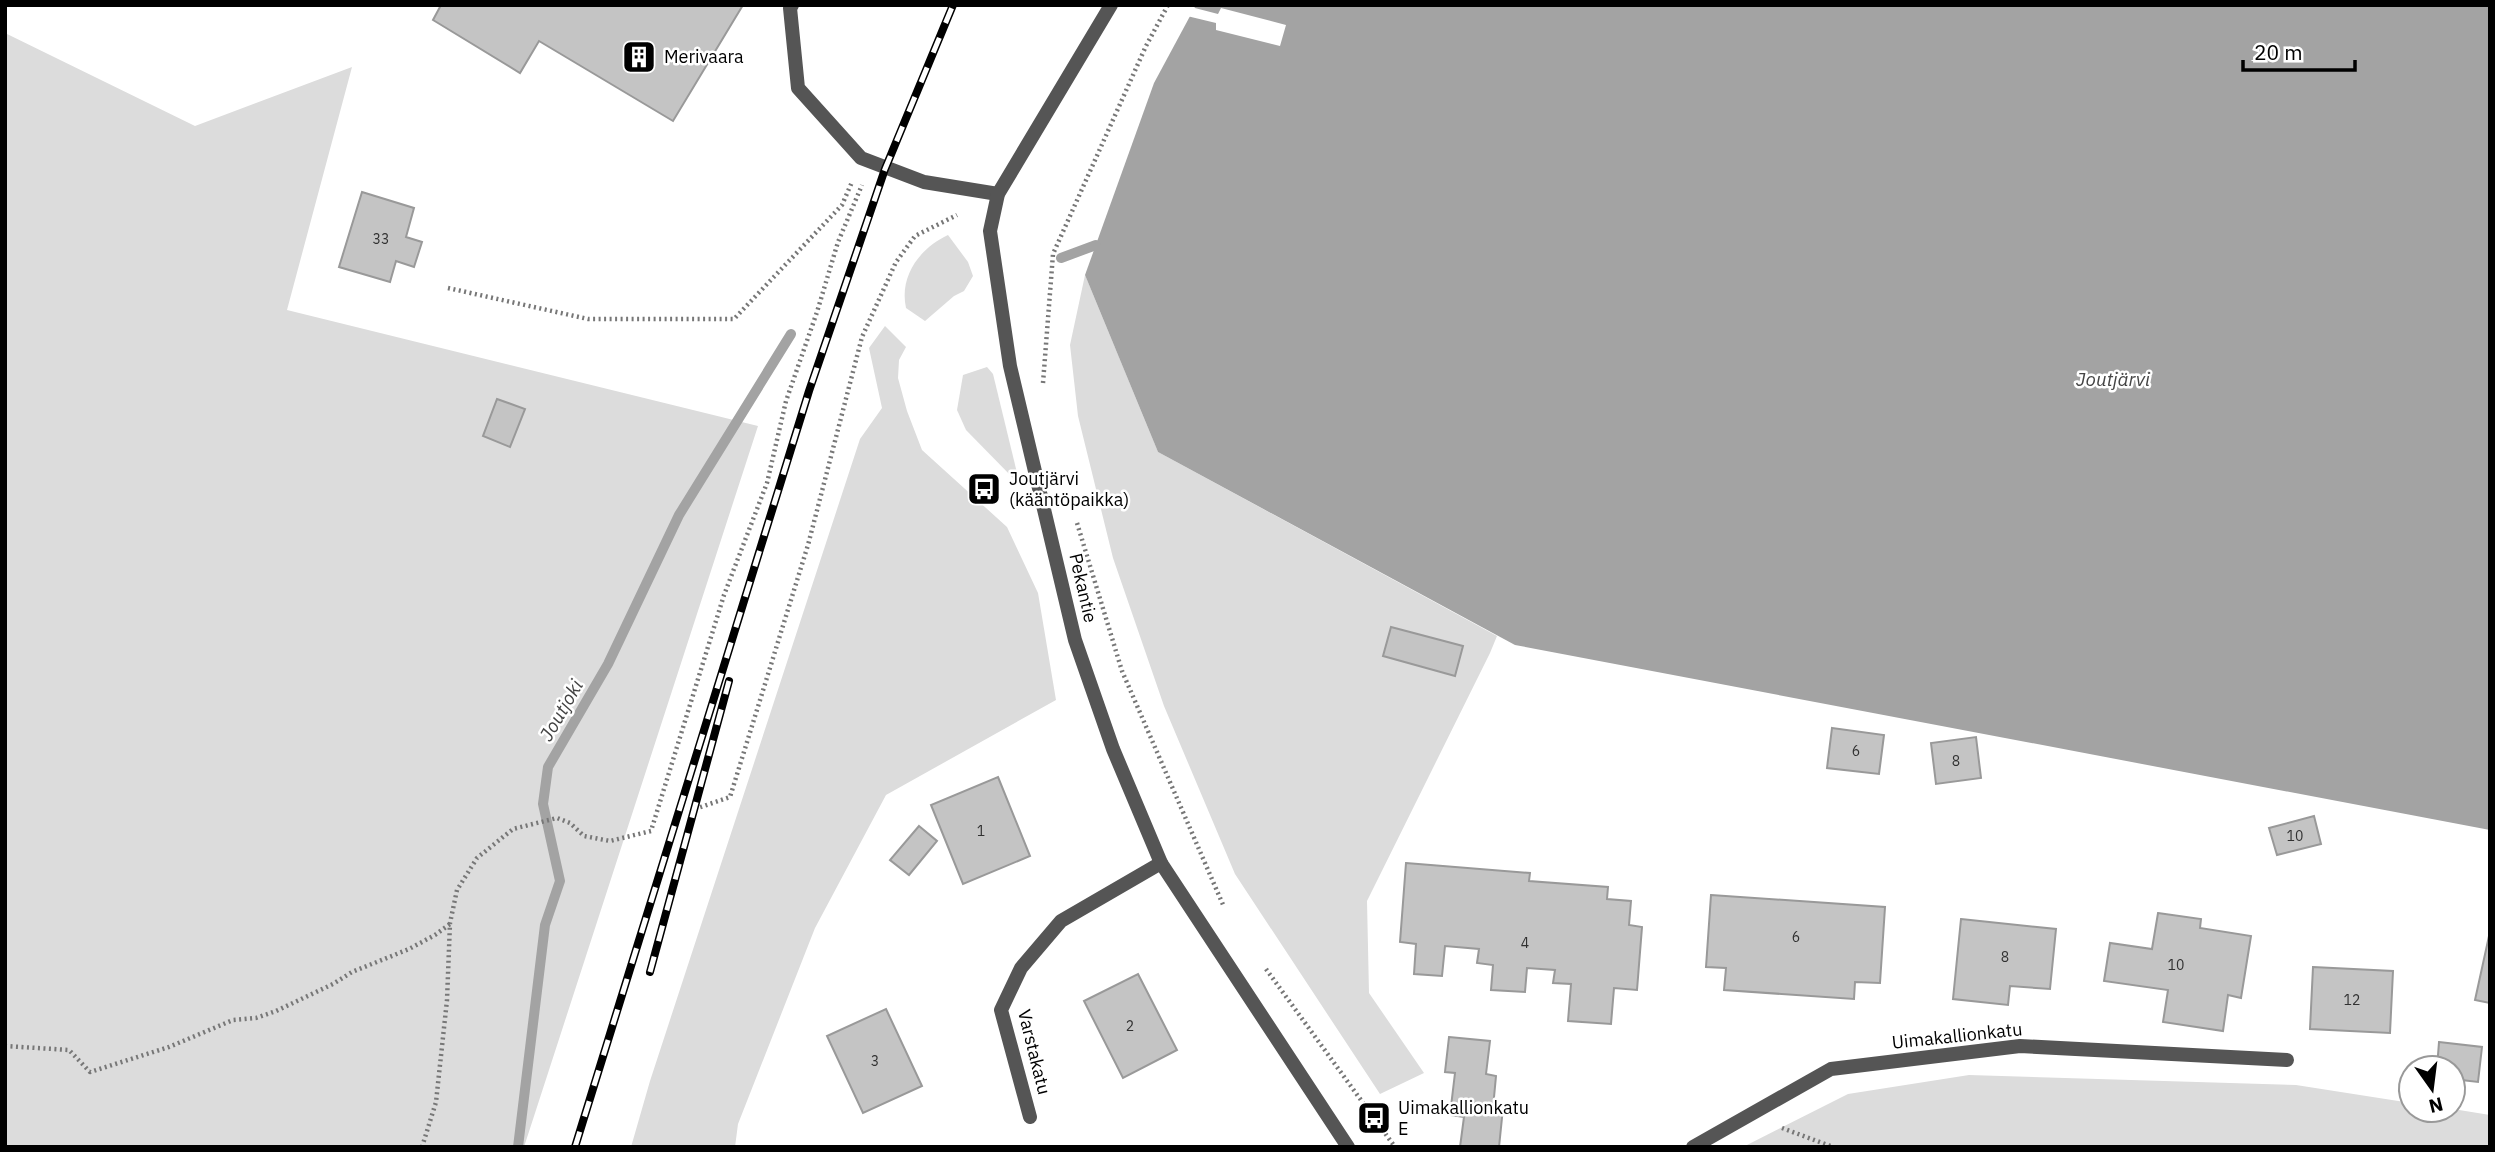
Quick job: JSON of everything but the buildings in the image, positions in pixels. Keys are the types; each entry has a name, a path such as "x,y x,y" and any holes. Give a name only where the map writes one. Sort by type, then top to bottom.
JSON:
{"street":[{"path":"792,5 790,8 798,88 867,161 924,182 998,194"},
{"name":"Pekantie","path":"1111,5 998,194 990,231 1010,366 1075,640 1113,749 1161,863 1348,1147"},
{"name":"Varstakatu","path":"1030,1116 1001,1010 1021,968 1061,921 1161,863"},
{"name":"Uimakallionkatu","path":"1693,1147 1831,1069 2020,1046 2287,1060"}],"path":[{"path":"1043,391 1053,254 1146,46 1168,5"},
{"path":"448,288 588,319 734,319 842,205 867,161"},
{"path":"422,1147 436,1102 447,1000 450,923 457,890 477,858 513,829 557,818 570,823 584,836 610,841 651,831 724,594 767,484 786,401 867,161"},
{"path":"695,808 730,797 808,545 862,337 896,262 915,236 998,194"},
{"path":"1074,511 1122,671 1229,918"},
{"path":"5,1046 69,1050 90,1072 169,1047 225,1023 256,1018 286,1007 352,972 409,949 435,935 450,923"},
{"path":"1261,963 1395,1147"},
{"path":"1750,1115 1833,1147"}],"shaded area":[{"path":"5,33 195,126 352,67 287,310 758,426 524,1147 5,1147"},
{"path":"948,235 968,262 973,276 964,291 954,296 925,321 906,308 906,285 914,264 921,255"},
{"path":"1085,275 1158,452 1497,636 1367,901 1369,993 1424,1073 1380,1094 1235,874 1164,706 1113,558 1078,416 1070,345"},
{"path":"885,326 906,347 899,360 898,378 922,450 1007,527 1038,593 1056,700 886,795 815,928 738,1124 735,1147 631,1147 650,1081 860,439 882,408 869,348"},
{"path":"987,367 993,374 1018,477 1016,481 966,430 957,410 963,375"},
{"path":"1969,1075 2296,1085 2397,1101 2397,1124 2467,1124 2467,1111 2490,1115 2490,1147 1743,1147 1848,1094"}],"water":[{"name":"Joutjärvi","path":"1196,5 2490,5 2490,830 1515,645 1158,452 1085,275 1154,83"}],"pier":[{"path":"1191,7 1218,14 1221,8 1286,25 1280,46 1216,30 1216,23 1187,16"}],"waterway":[{"name":"Joutjoki","path":"1061,258 1096,245"},
{"name":"Joutjoki","path":"518,1147 545,925 560,881 543,804 548,767 608,664 679,515 791,334"}],"railway":[{"path":"575,1147 809,391 885,169 953,5"},
{"path":"650,972 729,681"}],"place":[{"name":"Merivaara","path":"639,57"},
{"name":"Joutjärvi (kääntöpaikka)","path":"984,489"},
{"name":"Uimakallionkatu E","path":"1374,1118"}]}
